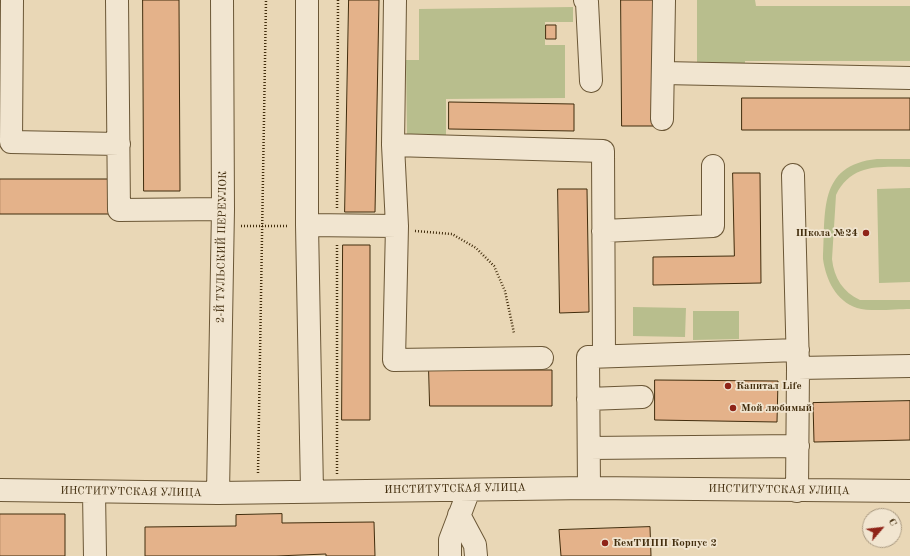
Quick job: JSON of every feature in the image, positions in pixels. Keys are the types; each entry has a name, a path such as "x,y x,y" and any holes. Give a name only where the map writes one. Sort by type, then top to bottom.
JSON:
{"street":[{"path":"12,0 11,142 119,144"},
{"path":"117,0 119,210 223,217"},
{"name":"2-Й ТУЛЬСКИЙ ПЕРЕУЛОК","path":"218,493 223,217 222,0"},
{"path":"307,0 308,224 312,491"},
{"path":"395,0 393,145 397,226 394,360 542,358"},
{"path":"585,0 588,2 591,81"},
{"path":"662,119 664,0"},
{"path":"663,73 910,78"},
{"path":"393,145 603,151 603,231 589,357 589,488"},
{"path":"603,231 713,226 713,166"},
{"path":"793,175 798,359 797,491"},
{"path":"308,224 397,226"},
{"path":"589,357 798,359 910,366"},
{"path":"588,399 642,397"},
{"path":"589,448 798,446"},
{"name":"ИНСТИТУТСКАЯ УЛИЦА","path":"0,490 218,493 589,488 910,491"},
{"path":"450,556 450,540 469,490"},
{"path":"94,492 95,556"},
{"path":"459,515 475,546 476,556"}],"path":[{"path":"258,492 266,0"},
{"path":"223,217 262,227 308,224"},
{"path":"397,226 422,233 452,234 476,248 494,266 505,291 514,333"}],"green space":[{"path":"697,0 755,0 756,6 910,6 910,61 745,61 745,69 697,69"},
{"path":"573,7 573,22 545,22 545,45 565,45 565,98 446,99 446,140 407,140 406,60 419,60 419,9"},
{"path":"877,159 910,159 910,167 878,167 868,169 850,177 843,185 836,195 832,259 833,266 840,284 854,297 860,300 910,300 910,309 869,310 850,305 833,289 824,267 824,225 829,194 834,181 844,171 858,163"},
{"path":"910,188 910,282 879,283 877,189"},
{"path":"633,307 686,308 685,337 633,336"},
{"path":"693,311 739,311 739,339 693,340"}],"building":[{"path":"143,0 179,0 180,191 144,191"},
{"path":"349,0 379,0 375,212 345,212"},
{"path":"621,0 653,0 654,126 622,126"},
{"path":"0,4 2,4 3,145 0,145"},
{"path":"546,25 556,25 556,39 546,39"},
{"path":"742,98 910,98 910,130 742,130"},
{"path":"449,102 574,104 574,131 449,129"},
{"path":"733,173 760,173 761,283 653,285 653,257 734,256"},
{"path":"0,179 112,179 112,214 0,214"},
{"path":"558,189 587,189 589,312 560,313"},
{"path":"343,245 370,245 370,420 342,420"},
{"path":"429,370 552,370 552,406 430,406"},
{"path":"655,380 778,381 777,422 655,420"},
{"path":"910,401 910,440 814,442 813,403"},
{"path":"0,514 65,514 65,556 0,556"},
{"path":"282,514 282,523 374,522 375,556 326,556 326,554 276,556 145,556 145,527 236,526 236,515"},
{"name":"КемТИПП Корпус 2","path":"650,527 651,556 561,556 559,530"}],"place":[{"name":"Школа №24","path":"866,233"},
{"name":"Капитал Life","path":"728,386"},
{"name":"Мой любимый","path":"733,408"},
{"name":"КемТИПП Корпус 2","path":"605,543"}]}
